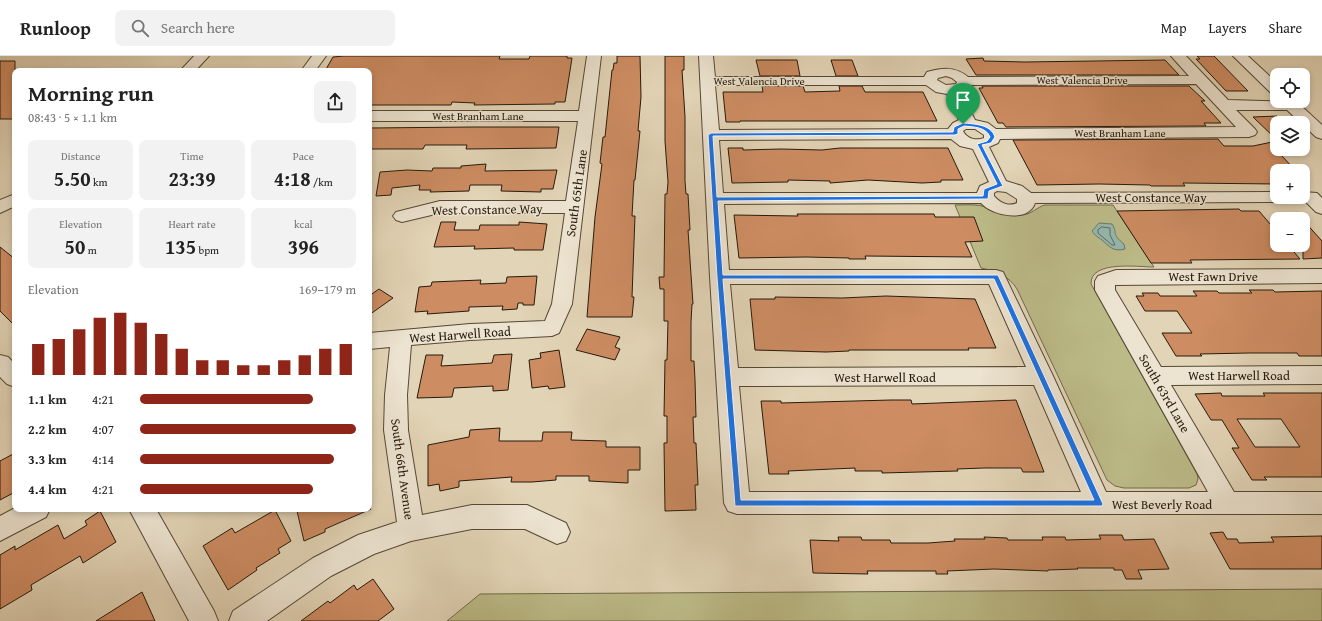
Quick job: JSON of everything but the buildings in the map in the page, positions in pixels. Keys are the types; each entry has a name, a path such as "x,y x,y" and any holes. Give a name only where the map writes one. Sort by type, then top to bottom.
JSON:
{"street":[{"path":"190,68 202,56"},
{"path":"205,68 216,56"},
{"path":"310,68 319,56"},
{"name":"South 65th Lane","path":"552,328 562,304 573,207 594,56"},
{"path":"706,56 728,377"},
{"path":"1178,56 1224,105 1270,104"},
{"path":"1240,56 1270,84"},
{"name":"West Valencia Drive","path":"708,81 930,80 936,86 1200,80"},
{"path":"955,134 955,131 959,126 968,124 958,85"},
{"name":"West Branham Lane","path":"711,135 955,134 966,142 986,139 1249,132 1224,105"},
{"path":"1295,108 1322,134"},
{"name":"West Branham Lane","path":"372,116 586,116"},
{"name":"West Branham Lane","path":"968,124 980,126 986,139"},
{"path":"986,139 1000,186"},
{"path":"715,199 986,198 997,207 1009,210 1024,207 1027,201 1018,190 1000,186 994,186 986,190 986,198"},
{"name":"West Constance Way","path":"1026,198 1270,197"},
{"path":"0,207 12,201"},
{"path":"0,213 12,207"},
{"name":"West Constance Way","path":"402,216 440,207 573,207"},
{"name":"West Fawn Drive","path":"1106,281 1116,277 1322,276"},
{"path":"720,277 996,277 1099,504"},
{"name":"South 63rd Lane","path":"1106,281 1105,290 1156,376 1228,504"},
{"name":"West Harwell Road","path":"372,341 470,332 552,328"},
{"name":"South 66th Avenue","path":"401,338 396,395 396,430 412,529"},
{"path":"0,363 12,375"},
{"name":"West Harwell Road","path":"1156,376 1322,375"},
{"name":"West Harwell Road","path":"728,377 1042,376"},
{"name":"West Beverly Road","path":"728,377 738,503 1322,503"},
{"path":"0,529 31,512"},
{"path":"144,512 204,621"},
{"path":"243,621 322,567 367,544 412,529 472,517 527,517 557,532"}],"shaded area":[{"path":"955,205 982,206 1013,215 1023,215 1045,205 1113,205 1154,267 1116,266 1106,268 1098,271 1093,276 1091,284 1197,474 1198,479 1196,485 1189,488 1124,488 1115,486 1107,480 1017,289 1006,277 981,268"},
{"path":"1322,589 1322,621 447,621 480,594"}],"water":[{"path":"1099,223 1112,224 1116,236 1124,244 1125,249 1117,250 1112,248 1094,234 1092,231"}],"route":[{"path":"963,124 956,128 955,134 711,135 715,199 720,277 996,277 1099,504 738,503 720,277 717,238 715,199 986,198 986,190 994,186 1000,186 979,144 984,144 992,140 992,134 980,126 974,124 963,124"}]}
